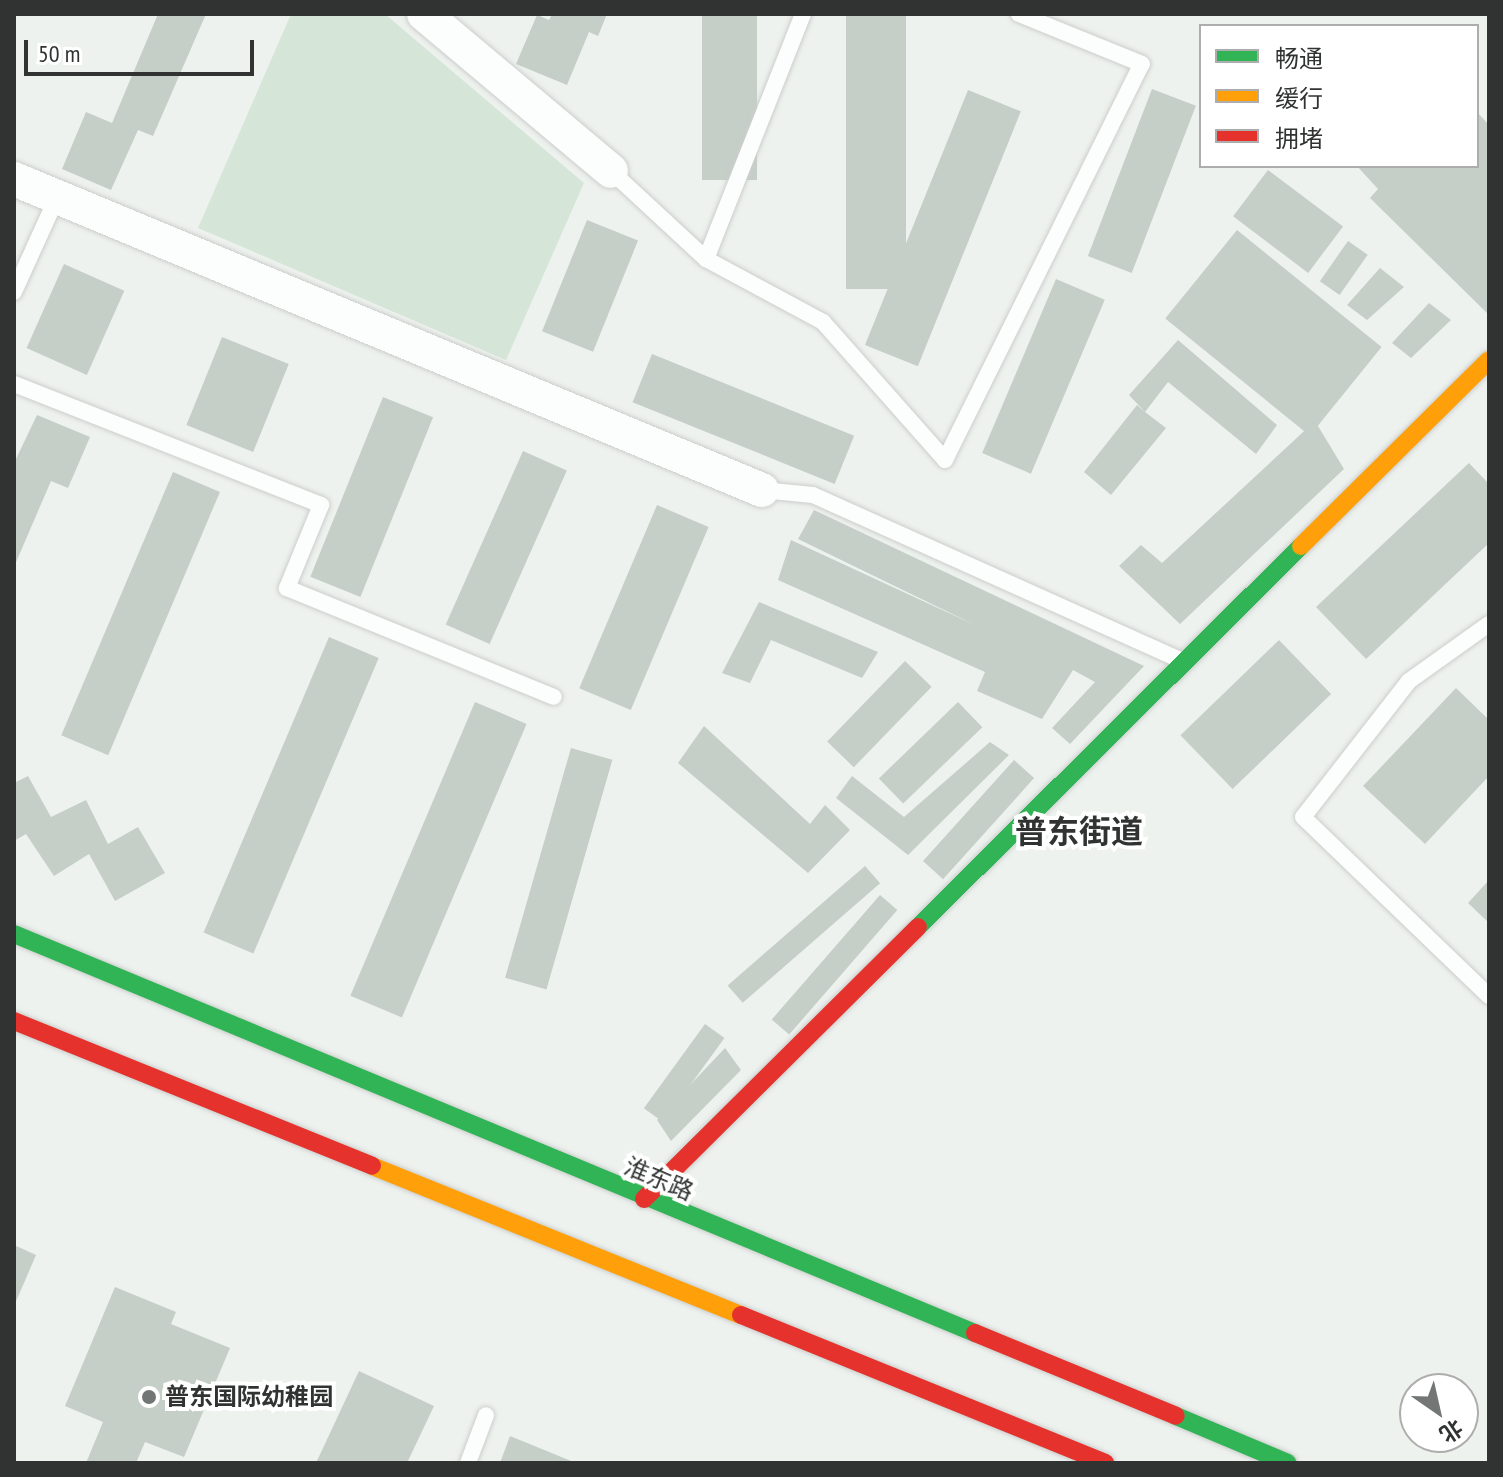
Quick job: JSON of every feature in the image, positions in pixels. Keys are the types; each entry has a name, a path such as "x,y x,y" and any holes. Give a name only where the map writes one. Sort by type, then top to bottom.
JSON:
{"main road":[{"path":"644,1199 1489,360"},
{"name":"淮东路","path":"14,934 644,1199 1288,1463"},
{"path":"14,1021 1105,1463"}],"street":[{"path":"424,14 611,171"},
{"path":"14,179 762,490"}],"lane":[{"path":"706,259 803,14"},
{"path":"611,171 706,259 823,322 945,460 1142,64 1019,14"},
{"path":"14,292 57,197"},
{"path":"14,384 321,505 287,588 554,697"},
{"path":"762,490 813,495 1184,662"},
{"path":"1489,624 1409,681 1303,817 1489,996"},
{"path":"468,1463 486,1415"}],"green space":[{"path":"291,14 385,14 584,183 506,360 198,228"}],"building":[{"path":"158,14 206,14 153,136 138,130 111,190 62,169 86,112 112,123"},
{"path":"552,14 607,14 598,36 589,32 567,85 516,64 537,15 549,20"},
{"path":"702,14 757,14 757,180 702,180"},
{"path":"846,14 906,14 906,289 846,289"},
{"path":"1152,89 1196,106 1132,273 1088,256"},
{"path":"968,90 1021,111 918,366 865,345"},
{"path":"1479,114 1489,125 1489,315 1370,198 1378,189 1359,168 1479,168"},
{"path":"1268,170 1343,227 1308,273 1233,216"},
{"path":"587,220 638,241 593,352 542,331"},
{"path":"1237,230 1382,347 1310,436 1165,319"},
{"path":"1348,241 1368,255 1340,295 1320,281"},
{"path":"64,264 124,291 87,375 27,348"},
{"path":"1380,268 1404,287 1367,320 1347,305"},
{"path":"1056,279 1105,300 1031,474 982,453"},
{"path":"1429,303 1451,320 1411,358 1392,343"},
{"path":"222,337 289,364 253,452 186,425"},
{"path":"1178,340 1277,425 1256,454 1168,382 1145,412 1129,395"},
{"path":"652,354 854,436 835,484 633,402"},
{"path":"383,397 433,417 360,597 310,577"},
{"path":"1137,405 1166,428 1111,495 1084,472"},
{"path":"37,415 90,437 68,488 51,481 14,567 14,463"},
{"path":"1315,421 1344,469 1180,624 1119,566 1141,545 1162,563"},
{"path":"523,451 567,471 490,644 446,625"},
{"path":"1469,463 1489,484 1489,543 1366,659 1316,607"},
{"path":"173,472 220,492 108,755 61,735"},
{"path":"657,505 709,527 631,710 579,688"},
{"path":"814,510 1144,666 1070,744 1052,728 1095,682 1073,670 1042,719 977,691 985,672 778,580 791,540 977,626 798,539"},
{"path":"759,602 878,652 862,678 771,640 750,683 722,673"},
{"path":"329,637 379,658 253,954 204,932"},
{"path":"1279,640 1331,694 1233,789 1180,735"},
{"path":"905,661 932,687 854,767 827,742"},
{"path":"1456,688 1489,720 1489,776 1425,844 1363,786"},
{"path":"475,702 527,724 402,1018 350,996"},
{"path":"958,702 982,727 903,804 879,778"},
{"path":"704,726 810,824 825,805 850,830 808,873 678,763"},
{"path":"990,742 1009,755 908,855 836,798 852,776 904,817"},
{"path":"571,748 612,760 546,990 505,978"},
{"path":"1014,760 1034,778 943,879 923,861"},
{"path":"28,776 51,817 86,800 108,844 138,827 165,873 115,901 89,854 54,876 26,834 14,841 14,783"},
{"path":"865,866 880,883 743,1003 728,985"},
{"path":"1489,880 1489,923 1468,903"},
{"path":"880,895 897,910 789,1035 772,1020"},
{"path":"705,1024 724,1038 663,1122 644,1108"},
{"path":"725,1048 741,1070 671,1141 657,1120"},
{"path":"14,1245 36,1255 14,1306"},
{"path":"115,1287 176,1312 171,1324 230,1348 184,1457 145,1442 136,1463 86,1463 103,1422 65,1406"},
{"path":"359,1371 434,1406 407,1463 316,1463"},
{"path":"510,1436 576,1463 500,1463"}],"traffic: fast":[{"path":"918,927 1301,546"},
{"path":"14,934 975,1333"},
{"path":"1176,1416 1288,1463"}],"traffic: slow":[{"path":"1301,546 1489,360"},
{"path":"372,1166 741,1315"}],"traffic: jam":[{"path":"644,1199 918,927"},
{"path":"14,1021 372,1166"},
{"path":"741,1315 1105,1463"},
{"path":"975,1333 1176,1416"}],"place":[{"name":"普东国际幼稚园","path":"149,1397"}],"district":[{"name":"普东街道","path":"1079,831"}]}
